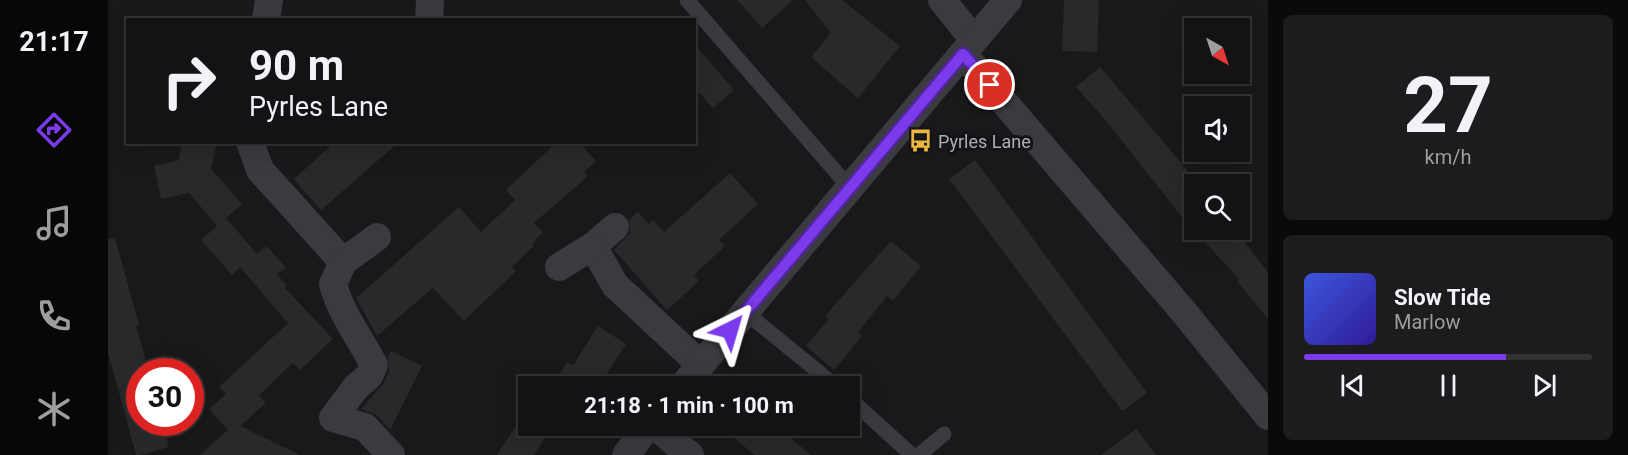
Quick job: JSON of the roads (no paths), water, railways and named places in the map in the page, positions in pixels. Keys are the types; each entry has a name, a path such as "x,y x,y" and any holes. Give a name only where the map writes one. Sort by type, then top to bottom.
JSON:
{"street":[{"path":"266,18 269,0"},
{"path":"429,18 430,0"},
{"path":"942,0 968,47 1268,416"},
{"path":"692,376 849,186 1008,0"},
{"path":"251,144 260,170 342,262"},
{"path":"559,267 593,246 615,227"},
{"path":"377,237 342,262 333,284 344,314 374,364 369,376 356,387 333,418 365,427 391,455"},
{"path":"593,246 615,285 701,365"},
{"path":"627,455 641,436"},
{"path":"667,436 690,455"}],"lane":[{"path":"687,0 849,186"},
{"path":"745,312 824,376"},
{"path":"860,408 912,455"},
{"path":"919,455 944,434"}],"place":[{"name":"Pyrles Lane","path":"920,141"}]}
